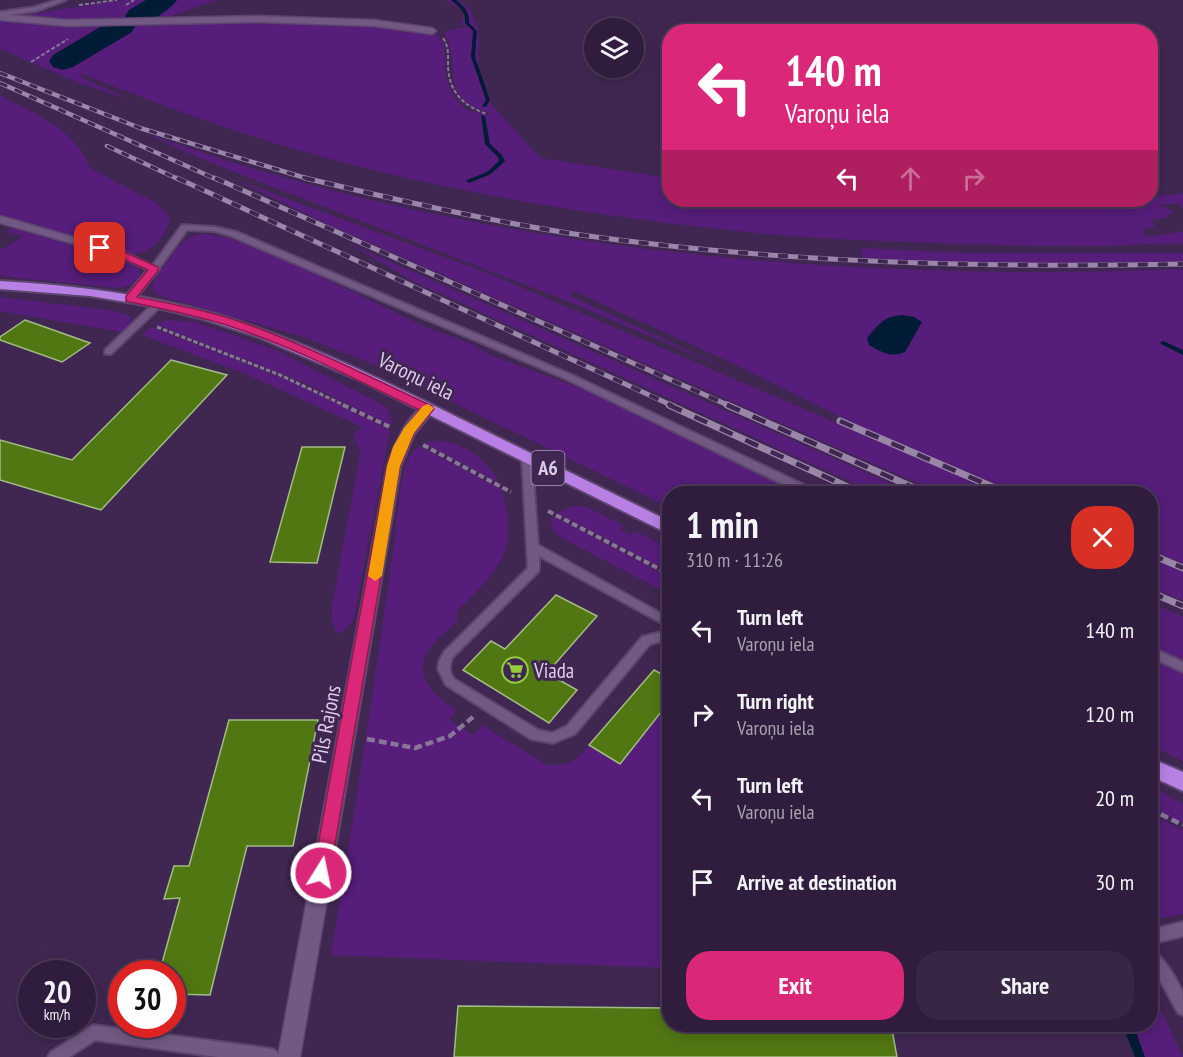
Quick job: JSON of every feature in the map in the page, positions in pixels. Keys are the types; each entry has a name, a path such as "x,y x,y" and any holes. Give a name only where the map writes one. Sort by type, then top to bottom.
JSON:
{"highway":[{"name":"Varoņu iela","path":"0,285 50,288 130,298 202,314 265,335 428,409 662,525"},
{"path":"1158,770 1183,782"}],"street":[{"path":"0,15 67,23 258,19 374,23 432,30"},
{"path":"0,219 121,254 154,269 130,298"},
{"name":"Pils Rajons","path":"289,1057 394,466 399,447 408,430 428,409"}],"lane":[{"path":"0,15 36,9 63,0"},
{"path":"154,269 185,227 214,229 234,234 569,377 796,486"},
{"path":"108,352 158,304"},
{"path":"527,458 534,569 448,655 444,662 445,676 450,682 535,735 553,738 562,736 571,730 646,640 662,637"},
{"path":"532,547 662,619"},
{"path":"1158,656 1183,667"},
{"path":"1158,936 1181,932"},
{"path":"1158,966 1166,975 1183,1008"},
{"path":"56,1057 93,1032 272,1057"}],"path":[{"path":"432,30 443,38 448,47 449,77 456,96 468,108 487,114"},
{"path":"346,735 415,748 450,736 480,711 485,703"},
{"path":"1158,813 1183,825"}],"shaded area":[{"path":"123,0 216,0 162,19 67,21 19,16"},
{"path":"445,0 457,0 469,8 479,30 478,66 492,105 540,158 662,177 662,207 1158,207 1158,204 1173,211 1165,218 1152,220 1155,227 1144,229 1142,233 1149,237 1183,231 1183,243 1059,246 826,238 663,223 549,206 435,184 293,149 202,119 83,74 79,76 128,99 79,83 0,49 0,19 216,20 394,26 436,34 444,44 446,79 455,99 467,110 489,115 488,112 472,106 462,98 454,79 450,45 444,34 448,30 469,27 461,25 464,16 461,9"},
{"path":"0,95 64,132 83,154 90,168 158,204 170,217 165,232 156,244 143,252 128,254 0,216"},
{"path":"143,132 266,172 393,205 523,231 655,250 789,263 921,270 1053,272 1183,269 1183,564 1158,553 1158,486 1001,486 859,426 726,360 574,291 570,296 735,372 565,300 204,160"},
{"path":"234,179 490,274 983,486 924,486 329,225"},
{"path":"1183,193 1183,208 1179,204 1158,204 1158,196"},
{"path":"14,228 110,255 139,269 140,277 131,285 119,288 0,276 0,250 23,237 7,231"},
{"path":"205,234 232,239 314,273 425,327 474,345 489,355 604,397 790,486 662,486 662,504 376,365 300,336 157,295 152,289 153,283 175,250 185,241"},
{"path":"348,243 896,486 860,486 413,281"},
{"path":"861,248 963,253 1183,253 1183,261 902,260 862,258"},
{"path":"0,297 116,311 130,316 131,322 139,323 128,333 0,311"},
{"path":"168,320 195,322 278,351 379,403 387,408 392,422 390,425 305,383 155,324"},
{"path":"151,327 303,386 390,430 354,618 345,630 337,634 332,620 332,606 360,454 353,436 362,427 248,375 142,335"},
{"path":"444,441 472,453 489,467 499,483 424,443"},
{"path":"419,446 501,489 507,510 509,529 502,558 483,584 456,612 458,621 433,644 423,661 425,679 429,686 442,700 456,710 449,720 473,735 482,725 547,765 571,762 580,756 589,745 620,764 662,711 662,968 331,955 403,474 412,453"},
{"path":"572,506 586,507 623,525 620,529 631,535 635,531 662,544 662,568 557,513"},
{"path":"553,516 662,573 662,590 560,537 551,529"},
{"path":"1158,561 1183,572 1183,601 1158,590"},
{"path":"1158,606 1183,617 1183,663 1158,650"},
{"path":"1158,661 1183,673 1183,761 1158,748"},
{"path":"1158,790 1183,804 1183,823 1158,810"},
{"path":"1158,818 1183,830 1183,914 1158,919"},
{"path":"1158,1005 1183,1057 1140,1057 1130,1032 1158,1032"}],"water":[{"path":"903,315 914,317 922,322 905,352 891,354 869,345 867,338 879,325 886,319"}],"building":[{"path":"25,320 90,343 62,362 0,340 0,337"},
{"path":"171,360 227,375 101,510 0,480 0,440 72,460"},
{"path":"302,447 345,447 317,563 270,562"},
{"path":"556,595 597,616 547,673 577,690 549,723 463,670 491,641 505,649"},
{"path":"654,670 662,674 662,711 620,764 589,745"},
{"path":"229,720 318,720 293,846 247,846 210,995 186,994 186,960 163,960 180,898 164,899 174,866 189,866"},
{"path":"458,1006 662,1008 662,1032 892,1032 897,1057 454,1057"}],"waterway":[{"path":"138,16 164,0"},
{"path":"453,0 464,10 467,23 475,31 473,57 488,100 484,106"},
{"path":"63,61 122,26"},
{"path":"469,181 489,173 502,161 488,144 483,116"},
{"path":"1163,343 1183,353"},
{"path":"1130,1032 1140,1057"}],"railway":[{"path":"0,73 140,128 307,178"},
{"path":"0,83 218,180"},
{"path":"107,146 180,180"},
{"path":"177,178 673,406"},
{"path":"215,178 730,406"},
{"path":"307,178 443,210 546,229 731,252 806,258 956,264 1183,264"},
{"path":"307,178 312,180"},
{"path":"669,405 846,486"},
{"path":"727,405 910,486"},
{"path":"840,421 990,486"},
{"path":"1158,557 1183,568"},
{"path":"1158,595 1183,606"}],"slow traffic":[{"path":"375,576 399,447 408,430 428,408"}],"place":[{"name":"Viada","path":"515,670"}],"route":[{"path":"100,248 121,254 154,269 130,298 202,314 238,325 299,348 428,409 408,430 399,447 394,466 365,639 321,873"}]}
